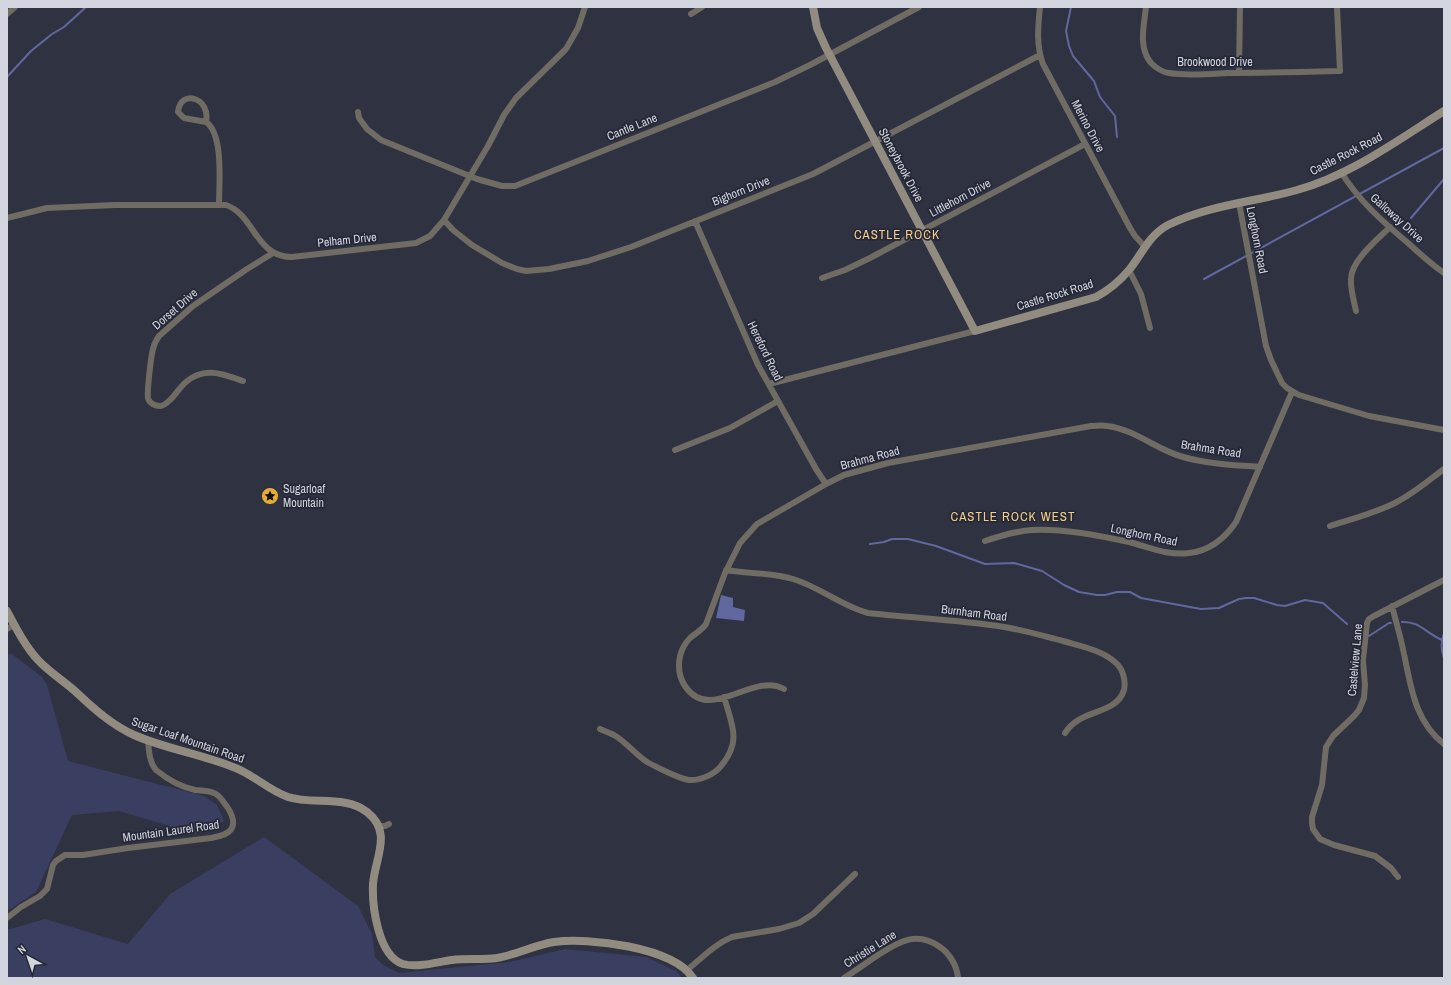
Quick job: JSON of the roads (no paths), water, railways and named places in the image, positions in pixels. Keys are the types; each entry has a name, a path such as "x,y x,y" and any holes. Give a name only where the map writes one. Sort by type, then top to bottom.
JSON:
{"street":[{"path":"7,14 15,7"},
{"name":"Pelham Drive","path":"273,253 281,256 292,257 416,243 430,236 444,220 470,177 508,107 566,49 578,28 585,7"},
{"path":"691,14 702,7"},
{"name":"Stoneybrook Drive","path":"813,7 817,28 830,55 975,331"},
{"name":"Cantle Lane","path":"358,112 359,118 366,129 380,140 470,177 494,185 515,186 768,85 830,55 919,7"},
{"name":"Merino Drive","path":"1040,7 1038,40 1040,55 1046,70 1130,228 1145,247"},
{"name":"Brookwood Drive","path":"1146,7 1142,41 1147,56 1160,70 1172,74 1340,71 1337,7"},
{"path":"1239,73 1240,7"},
{"name":"Bighorn Drive","path":"444,220 453,230 472,246 507,266 526,271 549,269 588,261 631,247 813,174 1040,55"},
{"path":"206,122 206,112 199,100 189,99 181,102 178,112 184,118 206,122 212,128 218,148 219,205"},
{"name":"Castle Rock Road","path":"769,384 975,331 1096,297 1113,286 1129,270 1156,233 1170,225 1214,208 1297,190 1341,172 1392,144 1444,111"},
{"name":"Littlehorn Drive","path":"822,278 845,270 922,231 1085,144"},
{"name":"Galloway Drive","path":"1341,172 1359,198 1390,227 1444,273"},
{"name":"Longhorn Road","path":"984,541 1015,533 1044,530 1062,531 1110,538 1172,554 1190,554 1218,542 1232,528 1244,504 1292,392 1278,376 1266,346 1239,203"},
{"path":"7,218 47,208 115,205 226,205 237,210 264,246 273,253"},
{"name":"Hereford Road","path":"696,221 747,341 778,401 826,484"},
{"path":"1356,311 1351,281 1354,266 1390,227"},
{"name":"Dorset Drive","path":"244,381 220,373 205,372 193,376 172,398 162,406 155,406 148,398 152,352 159,336 193,306 247,268 273,253"},
{"path":"1129,270 1141,294 1150,328"},
{"path":"1292,392 1369,416 1444,430"},
{"path":"675,450 730,428 778,401"},
{"name":"Brahma Road","path":"784,689 770,685 756,687 724,698 707,700 694,695 686,687 682,680 679,658 689,639 706,624 726,570 740,543 757,524 826,484 858,470 888,463 1091,426 1106,426 1122,430 1184,458 1260,467"},
{"path":"1330,526 1363,516 1394,504 1419,489 1444,469"},
{"name":"Burnham Road","path":"726,570 764,573 793,579 807,584 851,608 868,613 1005,627 1079,646 1116,662 1122,672 1124,685 1121,696 1113,705 1072,724 1065,734"},
{"path":"1444,580 1392,606 1414,700 1424,722 1431,732 1444,744"},
{"name":"Castelview Lane","path":"1392,606 1371,618 1367,623 1363,660 1365,685 1364,698 1359,710 1332,736 1326,747 1322,785 1312,817 1312,823 1316,834 1326,842 1375,856 1390,868 1398,877"},
{"name":"Sugar Loaf Mountain Road","path":"7,611 11,627 25,642 38,660 108,720 121,728 148,740 187,754 234,767 290,798 336,802 354,806 368,813 378,826"},
{"path":"600,729 614,735 647,762 689,780 702,779 718,770 733,748 734,732 724,698"},
{"name":"Mountain Laurel Road","path":"7,918 40,896 46,889 53,865 60,857 65,855 83,855 218,837 233,828 234,822 229,810 223,801 213,793 195,790 178,784 155,768 150,759 148,740"},
{"path":"389,824 385,826 378,826 381,835 381,843 373,882 374,906 384,947 398,962 411,965 460,959 484,960 497,958 550,943 576,942 617,944 666,957 687,970 693,978"},
{"path":"687,970 718,944 732,937 789,927 809,918 855,874"},
{"name":"Christie Lane","path":"844,978 898,942 912,939 929,941 942,949 952,960 958,978"}],"waterway":[{"path":"7,77 31,51 52,34 64,27 86,7"},
{"path":"1071,7 1066,31 1069,46 1073,56 1094,81 1100,97 1115,116 1117,137"},
{"path":"1204,279 1444,148"},
{"path":"1411,218 1444,179"},
{"path":"870,544 892,539 908,539 936,546 985,564 1014,563 1042,571 1064,585 1079,592 1097,595 1130,592 1141,598 1201,609 1219,608 1239,599 1246,598 1254,598 1285,606 1305,600 1323,603 1347,624"},
{"path":"1402,622 1418,625 1442,640"},
{"path":"1369,636 1391,623"},
{"path":"1444,633 1442,639 1442,652 1444,658"},
{"path":"1354,634 1361,635"}],"place":[{"name":"Sugarloaf Mountain","path":"270,496"}],"district":[{"name":"CASTLE ROCK","path":"897,234"},
{"name":"CASTLE ROCK WEST","path":"1013,516"}]}
